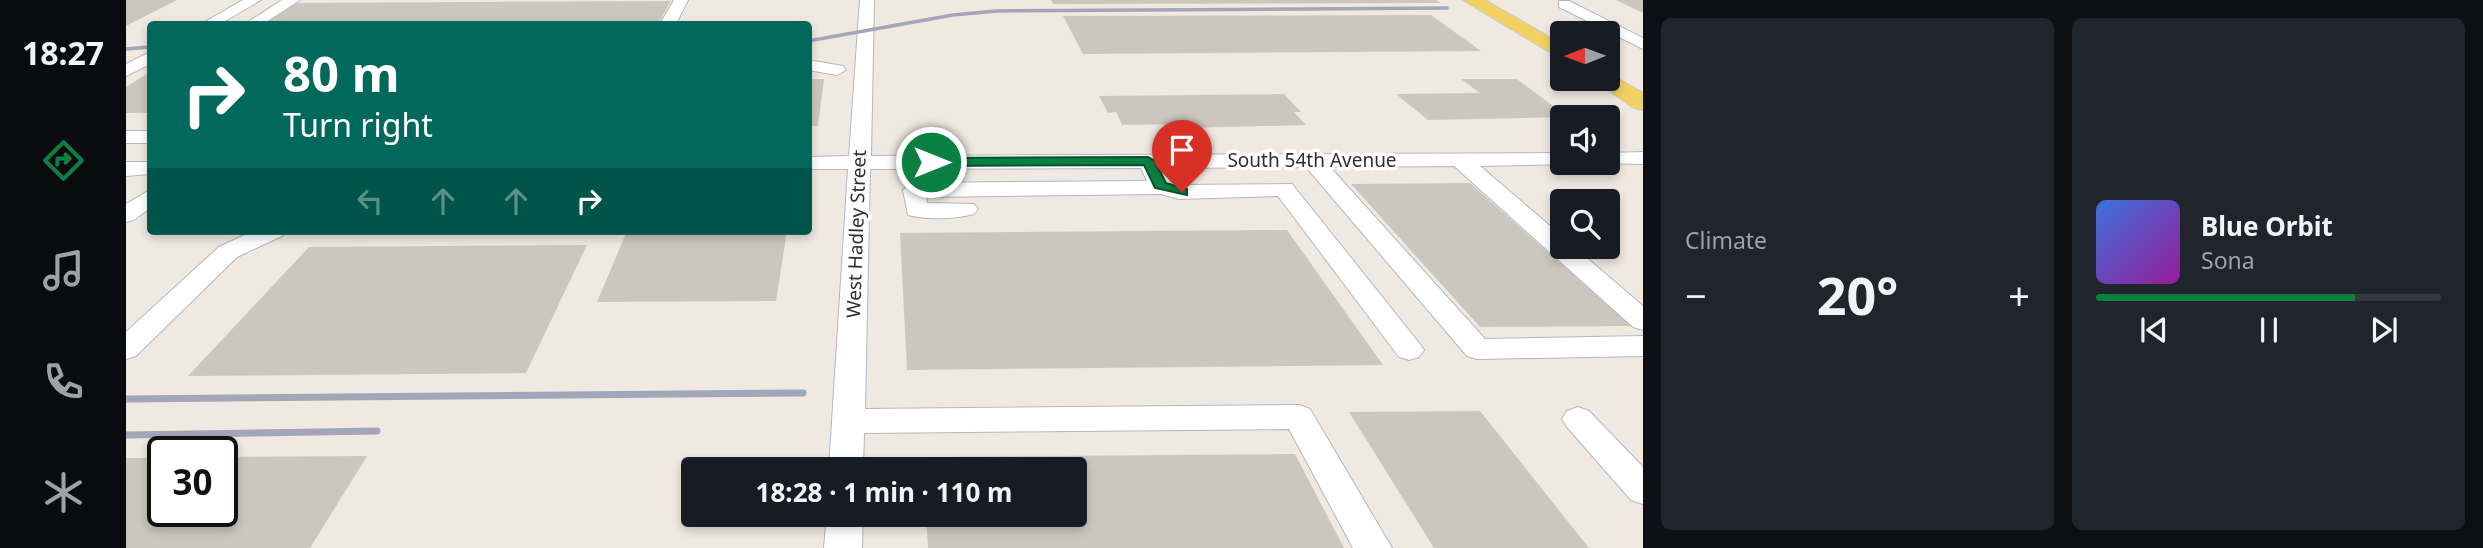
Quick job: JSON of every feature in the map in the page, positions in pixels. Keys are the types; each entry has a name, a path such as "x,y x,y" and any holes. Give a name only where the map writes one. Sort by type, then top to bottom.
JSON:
{"main road":[{"path":"1472,0 1550,46"},
{"path":"1620,89 1643,103"}],"street":[{"path":"215,21 254,0"},
{"path":"258,21 293,0"},
{"path":"670,21 681,0"},
{"name":"West Hadley Street","path":"846,457 867,0"},
{"path":"1564,4 1643,44"},
{"path":"126,71 147,59"},
{"path":"812,66 837,70"},
{"path":"126,137 147,137"},
{"path":"1620,159 1643,158"},
{"path":"1459,159 1643,321"},
{"name":"South 54th Avenue","path":"812,163 1550,159"},
{"path":"1311,160 1477,349 1643,346"},
{"path":"1148,161 1160,186"},
{"path":"126,169 147,169"},
{"path":"966,209 916,210 914,190 1160,186 1179,192 1284,189 1409,349"},
{"path":"126,215 147,199"},
{"path":"126,349 229,252 265,235"},
{"path":"848,421 1299,417 1373,548"},
{"path":"1578,419 1643,491"},
{"path":"843,548 844,527"}],"building":[{"path":"126,0 177,0 126,26"},
{"path":"1051,0 1436,0 1440,3 1053,4"},
{"path":"1616,0 1643,0 1643,13"},
{"path":"671,1 660,21 267,21 297,3"},
{"path":"1431,15 1481,51 1083,54 1063,16"},
{"path":"147,74 147,113 126,113 126,87"},
{"path":"812,79 824,79 818,126 812,126"},
{"path":"1461,79 1517,79 1552,105 1550,117 1428,120 1396,94 1480,93"},
{"path":"1284,94 1301,112 1294,112 1306,125 1183,128 1181,124 1122,125 1116,112 1108,113 1099,96"},
{"path":"1470,183 1550,254 1550,259 1556,259 1631,326 1480,327 1351,184"},
{"path":"1287,230 1383,365 907,370 900,233"},
{"path":"625,235 786,235 776,301 597,302"},
{"path":"587,245 526,373 188,376 309,247"},
{"path":"1480,411 1589,548 1434,548 1349,412"},
{"path":"1295,454 1344,548 928,548 927,527 1087,527 1087,457 923,457"},
{"path":"367,456 310,548 126,548 126,458 147,458 147,527 238,527 238,457"}],"railway":[{"path":"812,40 953,15 996,11 1447,8"},
{"path":"126,49 147,47"},
{"path":"126,399 803,393"},
{"path":"126,435 377,431"}],"route":[{"path":"931,162 1148,161 1160,186 1182,192"}]}
